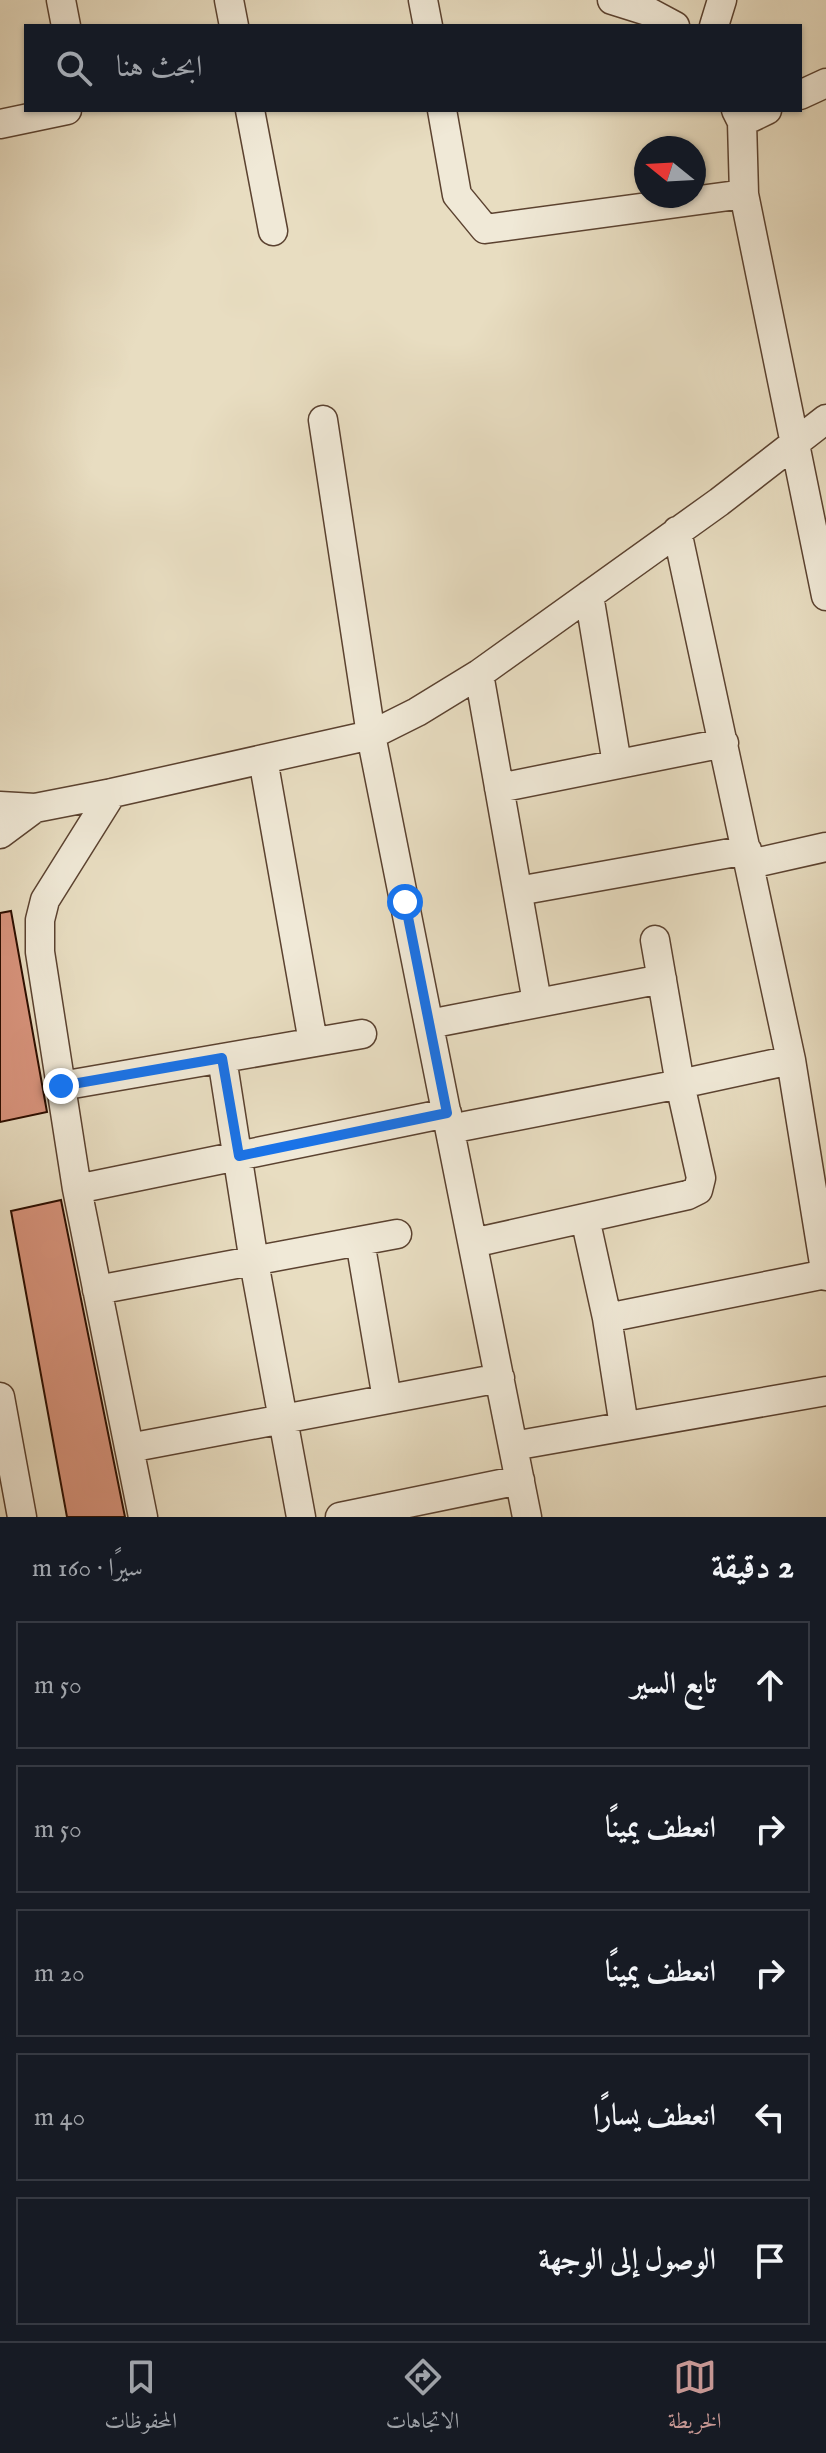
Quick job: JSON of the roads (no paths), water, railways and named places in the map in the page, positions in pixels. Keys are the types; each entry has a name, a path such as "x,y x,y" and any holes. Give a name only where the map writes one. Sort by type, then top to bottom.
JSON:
{"street":[{"path":"61,0 66,24"},
{"path":"229,0 234,24"},
{"path":"423,0 428,24"},
{"path":"715,24 722,0"},
{"path":"619,1 671,24"},
{"path":"802,94 826,83"},
{"path":"0,124 57,112"},
{"path":"250,112 273,231"},
{"path":"442,112 457,195 485,229 744,194"},
{"path":"739,116 744,194 795,441 820,532 826,596"},
{"path":"0,806 35,808 371,735 417,712 479,674 719,502 826,419"},
{"path":"323,420 371,735 527,1517"},
{"path":"607,1318 826,1275 791,1060 677,531"},
{"path":"589,595 617,764"},
{"path":"479,674 537,1002"},
{"path":"499,788 724,743"},
{"path":"263,759 313,1042"},
{"path":"112,793 45,900 40,920 40,952 77,1189 143,1517"},
{"path":"0,834 35,808"},
{"path":"518,891 826,847"},
{"path":"473,1243 688,1195 698,1190 701,1178 680,1084 655,940"},
{"path":"429,1024 662,979"},
{"path":"61,1086 362,1034"},
{"path":"222,1058 254,1262 301,1517"},
{"path":"77,1189 239,1156 680,1084 791,1060"},
{"path":"585,1218 607,1318 624,1426"},
{"path":"97,1290 397,1234"},
{"path":"360,1241 387,1399"},
{"path":"129,1448 500,1378"},
{"path":"513,1446 826,1391"},
{"path":"0,1397 22,1517"},
{"path":"340,1517 404,1510 520,1480"}]}
